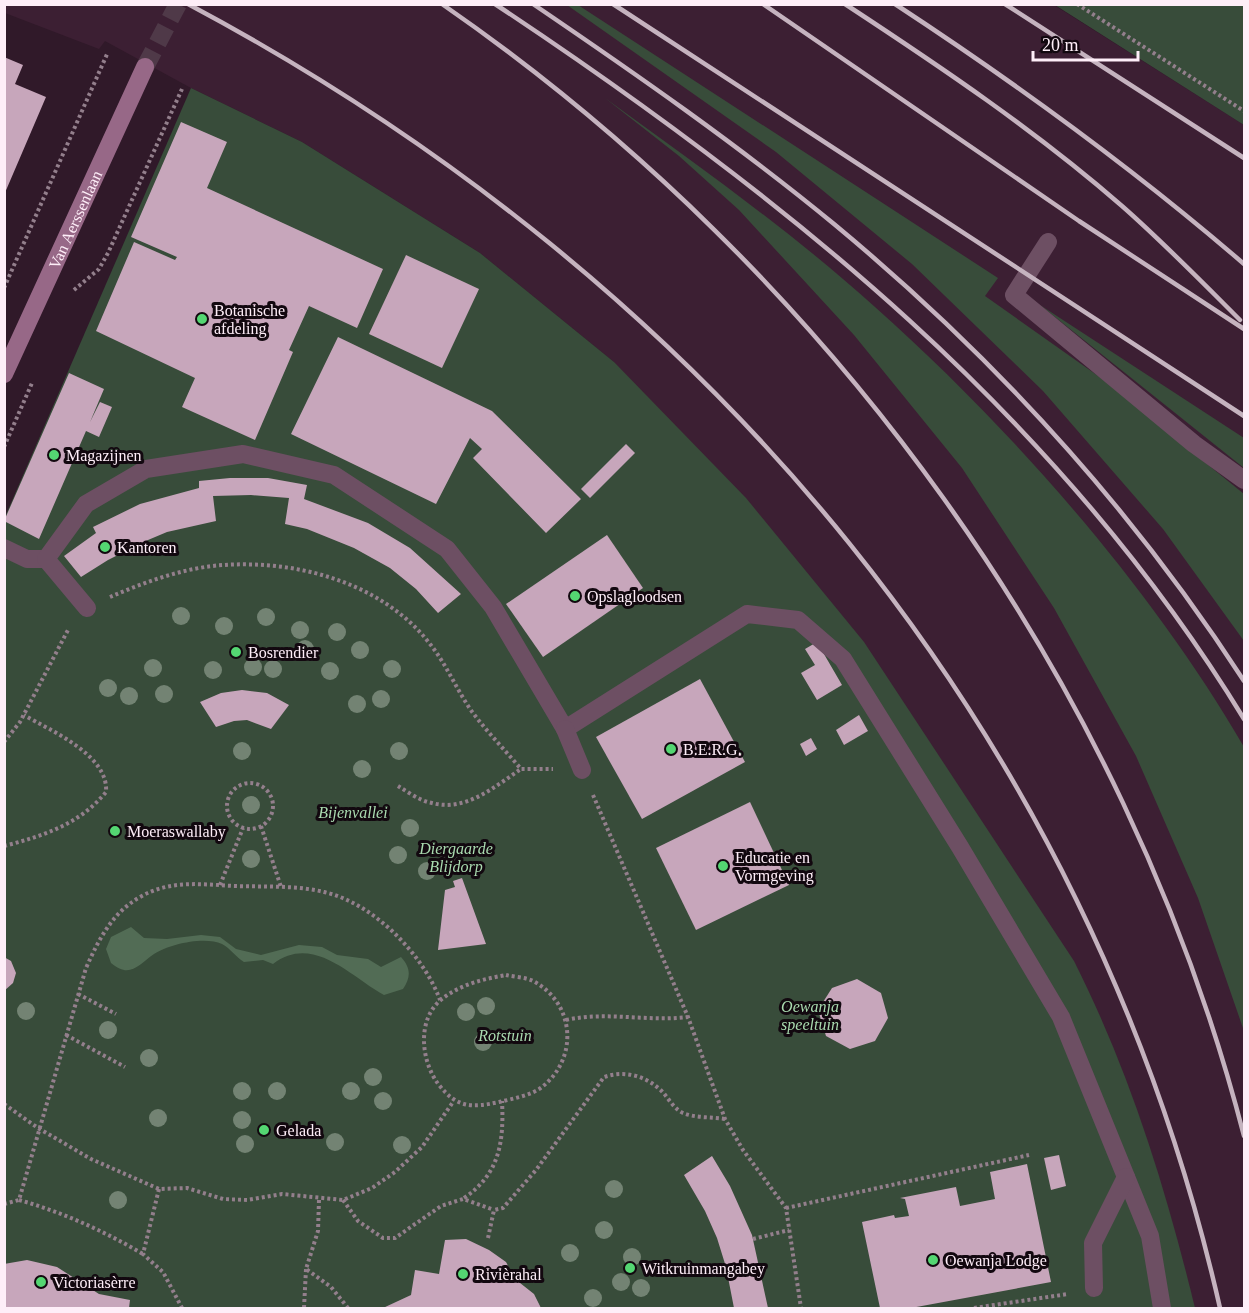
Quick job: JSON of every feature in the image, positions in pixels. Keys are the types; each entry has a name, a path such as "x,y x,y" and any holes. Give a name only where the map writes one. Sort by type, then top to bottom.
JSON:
{"street":[{"name":"Van Aerssenlaan","path":"4,374 145,67"}],"lane":[{"path":"1048,242 1014,295 1194,444 1245,480"},
{"path":"46,559 86,504 146,469 243,454 334,475 447,549 493,607 565,729 582,770"},
{"path":"4,548 27,559 46,559"},
{"path":"46,559 87,608"},
{"path":"565,729 747,614 798,620 843,658 960,847 1061,1017 1150,1236 1162,1308"},
{"path":"1094,1288 1094,1243 1126,1177"}],"path":[{"path":"1077,4 1245,111"},
{"path":"4,288 108,52"},
{"name":"Van Aerssenlaan","path":"73,291 99,270 182,89"},
{"path":"4,742 24,715 69,627 87,608 154,580 222,565 299,568 365,591 399,614 429,643 472,712 520,769"},
{"path":"4,598 4,605"},
{"path":"4,846 37,838 60,829 106,792 106,776 99,765 86,753 24,715"},
{"path":"398,786 431,803 452,805 470,802 520,769 582,770 688,1017 725,1119 743,1150 786,1208 801,1308"},
{"path":"248,782 259,784 268,791 273,801 273,812 267,822 261,826 243,828 236,825 229,816 226,805 230,794 237,786 248,782"},
{"path":"261,826 281,887"},
{"path":"220,885 243,828"},
{"path":"19,1200 86,968 99,939 117,913 155,889 176,884 281,887 324,892 348,899 416,955 431,976 440,1000"},
{"path":"506,975 532,980 553,997 566,1020 569,1046 558,1069 542,1088 478,1107 453,1102 437,1083 423,1049 427,1020 440,1000 480,980 506,975"},
{"path":"78,994 116,1014"},
{"path":"566,1020 599,1015 658,1020 688,1017"},
{"path":"66,1035 87,1044 124,1067"},
{"path":"464,1198 494,1210 503,1208 536,1170 604,1077 616,1073 636,1075 657,1087 675,1108 684,1113 725,1119"},
{"path":"342,1200 358,1221 370,1231 383,1238 395,1238 441,1206 464,1198 476,1190 499,1155 503,1141 502,1101"},
{"path":"4,1104 38,1128 91,1159 159,1189 187,1188 223,1199 247,1200 282,1194 319,1200 342,1200 372,1188 395,1172 422,1147 453,1102"},
{"path":"786,1208 1029,1155"},
{"path":"143,1254 159,1189"},
{"path":"4,1204 19,1200 46,1208 83,1223 143,1254 163,1272 182,1308"},
{"path":"304,1308 306,1269 318,1231 319,1200"},
{"path":"488,1238 494,1210"},
{"path":"753,1239 789,1230"},
{"path":"306,1269 336,1291 348,1308"},
{"path":"974,1308 1094,1288"}],"shaded area":[{"path":"4,5 1054,5 1244,125 1244,1308 1187,1308 614,362 480,253 302,142 191,88 105,41 99,49 5,13"},
{"path":"131,927 144,938 167,939 201,935 220,937 236,949 261,955 299,945 322,947 337,955 368,959 381,967 401,957 407,965 409,977 403,989 384,995 345,969 317,955 303,953 288,956 273,964 263,960 244,962 222,944 206,941 187,942 169,947 154,954 134,969 123,970 111,963 106,949 111,937"}],"green space":[{"path":"567,5 578,5 998,278 985,296 1101,378 1244,494 1244,641 1163,529 1043,391 912,264 776,152"},
{"path":"1055,5 1244,5 1244,125"},
{"name":"Diergaarde Blijdorp","path":"191,88 302,142 480,253 614,362 746,498 864,642 1074,961 1112,1045 1145,1132 1172,1219 1195,1308 5,1308 5,517"},
{"path":"605,98 743,199 810,252 926,354 1028,458 1123,570 1167,628 1244,747 1244,1031 1198,898 1136,756 1054,608 962,468 854,335 739,210 679,156"},
{"path":"1040,305 1244,438 1244,468"}],"building":[{"path":"4,57 23,65 15,84 46,97 4,195"},
{"name":"Botanische afdeling","path":"181,122 227,142 207,188 383,269 357,328 309,306 289,350 293,352 255,440 182,407 195,378 96,331 134,242 175,260 177,257 131,237"},
{"path":"406,255 479,289 442,368 369,334"},
{"path":"338,337 492,411 581,499 546,533 473,458 482,449 470,438 436,504 291,434"},
{"name":"Magazijnen","path":"69,373 104,389 90,422 100,402 112,407 99,437 86,431 39,539 4,521"},
{"path":"626,444 635,453 590,498 581,489"},
{"name":"Kantoren","path":"268,478 307,485 304,499 368,523 410,548 461,594 438,613 416,589 390,568 354,548 307,529 285,524 289,498 251,495 213,496 216,521 167,532 108,560 81,577 64,556 96,533 93,527 140,504 199,488 199,481"},
{"name":"Opslagloodsen","path":"607,535 643,588 543,657 506,604"},
{"path":"817,642 842,685 817,700 801,673 815,665 805,649"},
{"name":"B.E.R.G.","path":"700,679 745,762 642,819 596,737"},
{"path":"242,690 267,693 289,705 271,729 247,720 234,721 216,727 200,702 221,693"},
{"path":"859,715 868,731 844,745 836,730"},
{"path":"811,738 817,749 806,756 800,744"},
{"name":"Educatie en Vormgeving","path":"750,802 789,885 696,930 656,848"},
{"path":"462,878 486,944 438,950 445,890 455,887 453,881"},
{"path":"4,957 11,961 16,973 13,983 4,991"},
{"path":"857,979 881,993 888,1018 875,1041 850,1049 826,1036 818,1010 832,988"},
{"path":"1059,1155 1066,1186 1051,1190 1044,1158"},
{"path":"712,1156 730,1186 752,1235 768,1308 734,1308 726,1267 717,1238 705,1211 684,1175"},
{"path":"1027,1164 1051,1282 911,1308 880,1308 862,1222 894,1215 895,1218 909,1216 905,1199 900,1198 956,1187 960,1206 995,1199 990,1172"},
{"name":"Rivièrahal","path":"466,1239 489,1250 506,1262 515,1279 534,1294 541,1308 383,1308 411,1295 415,1270 439,1274 445,1240"},
{"name":"Victoriasèrre","path":"27,1260 57,1267 99,1294 130,1300 129,1308 4,1308 4,1264"}],"tunnel":[{"path":"145,67 178,4"}],"railway":[{"path":"188,4 376,116 549,243 708,386 849,543 972,715 1076,900 1159,1098 1220,1308"},
{"path":"442,4 583,111 714,230 835,359 944,499 1040,647 1123,804 1192,967 1244,1136"},
{"path":"495,4 603,78 709,155 811,235 910,321 1003,411 1090,507 1171,609 1244,719"},
{"path":"533,4 761,166 834,224 949,326 1004,381 1107,495 1201,617 1244,681"},
{"path":"613,4 1244,416"},
{"path":"763,4 1079,221 1244,329"},
{"path":"845,4 987,100 1089,178 1182,262 1240,320"},
{"path":"895,4 1074,128 1244,264"},
{"path":"1005,4 1244,158"}],"place":[{"name":"Botanische afdeling","path":"202,319"},
{"name":"Magazijnen","path":"54,455"},
{"name":"Kantoren","path":"105,547"},
{"name":"Opslagloodsen","path":"575,596"},
{"name":"Bosrendier","path":"236,652"},
{"name":"B.E.R.G.","path":"671,749"},
{"name":"Moeraswallaby","path":"115,831"},
{"name":"Educatie en Vormgeving","path":"723,866"},
{"name":"Gelada","path":"264,1130"},
{"name":"Oewanja Lodge","path":"933,1260"},
{"name":"Witkruinmangabey","path":"630,1268"},
{"name":"Rivièrahal","path":"463,1274"},
{"name":"Victoriasèrre","path":"41,1282"}],"park label":[{"name":"Bijenvallei","path":"353,812"},
{"name":"Oewanja speeltuin","path":"810,1015"},
{"name":"Rotstuin","path":"505,1035"}]}
